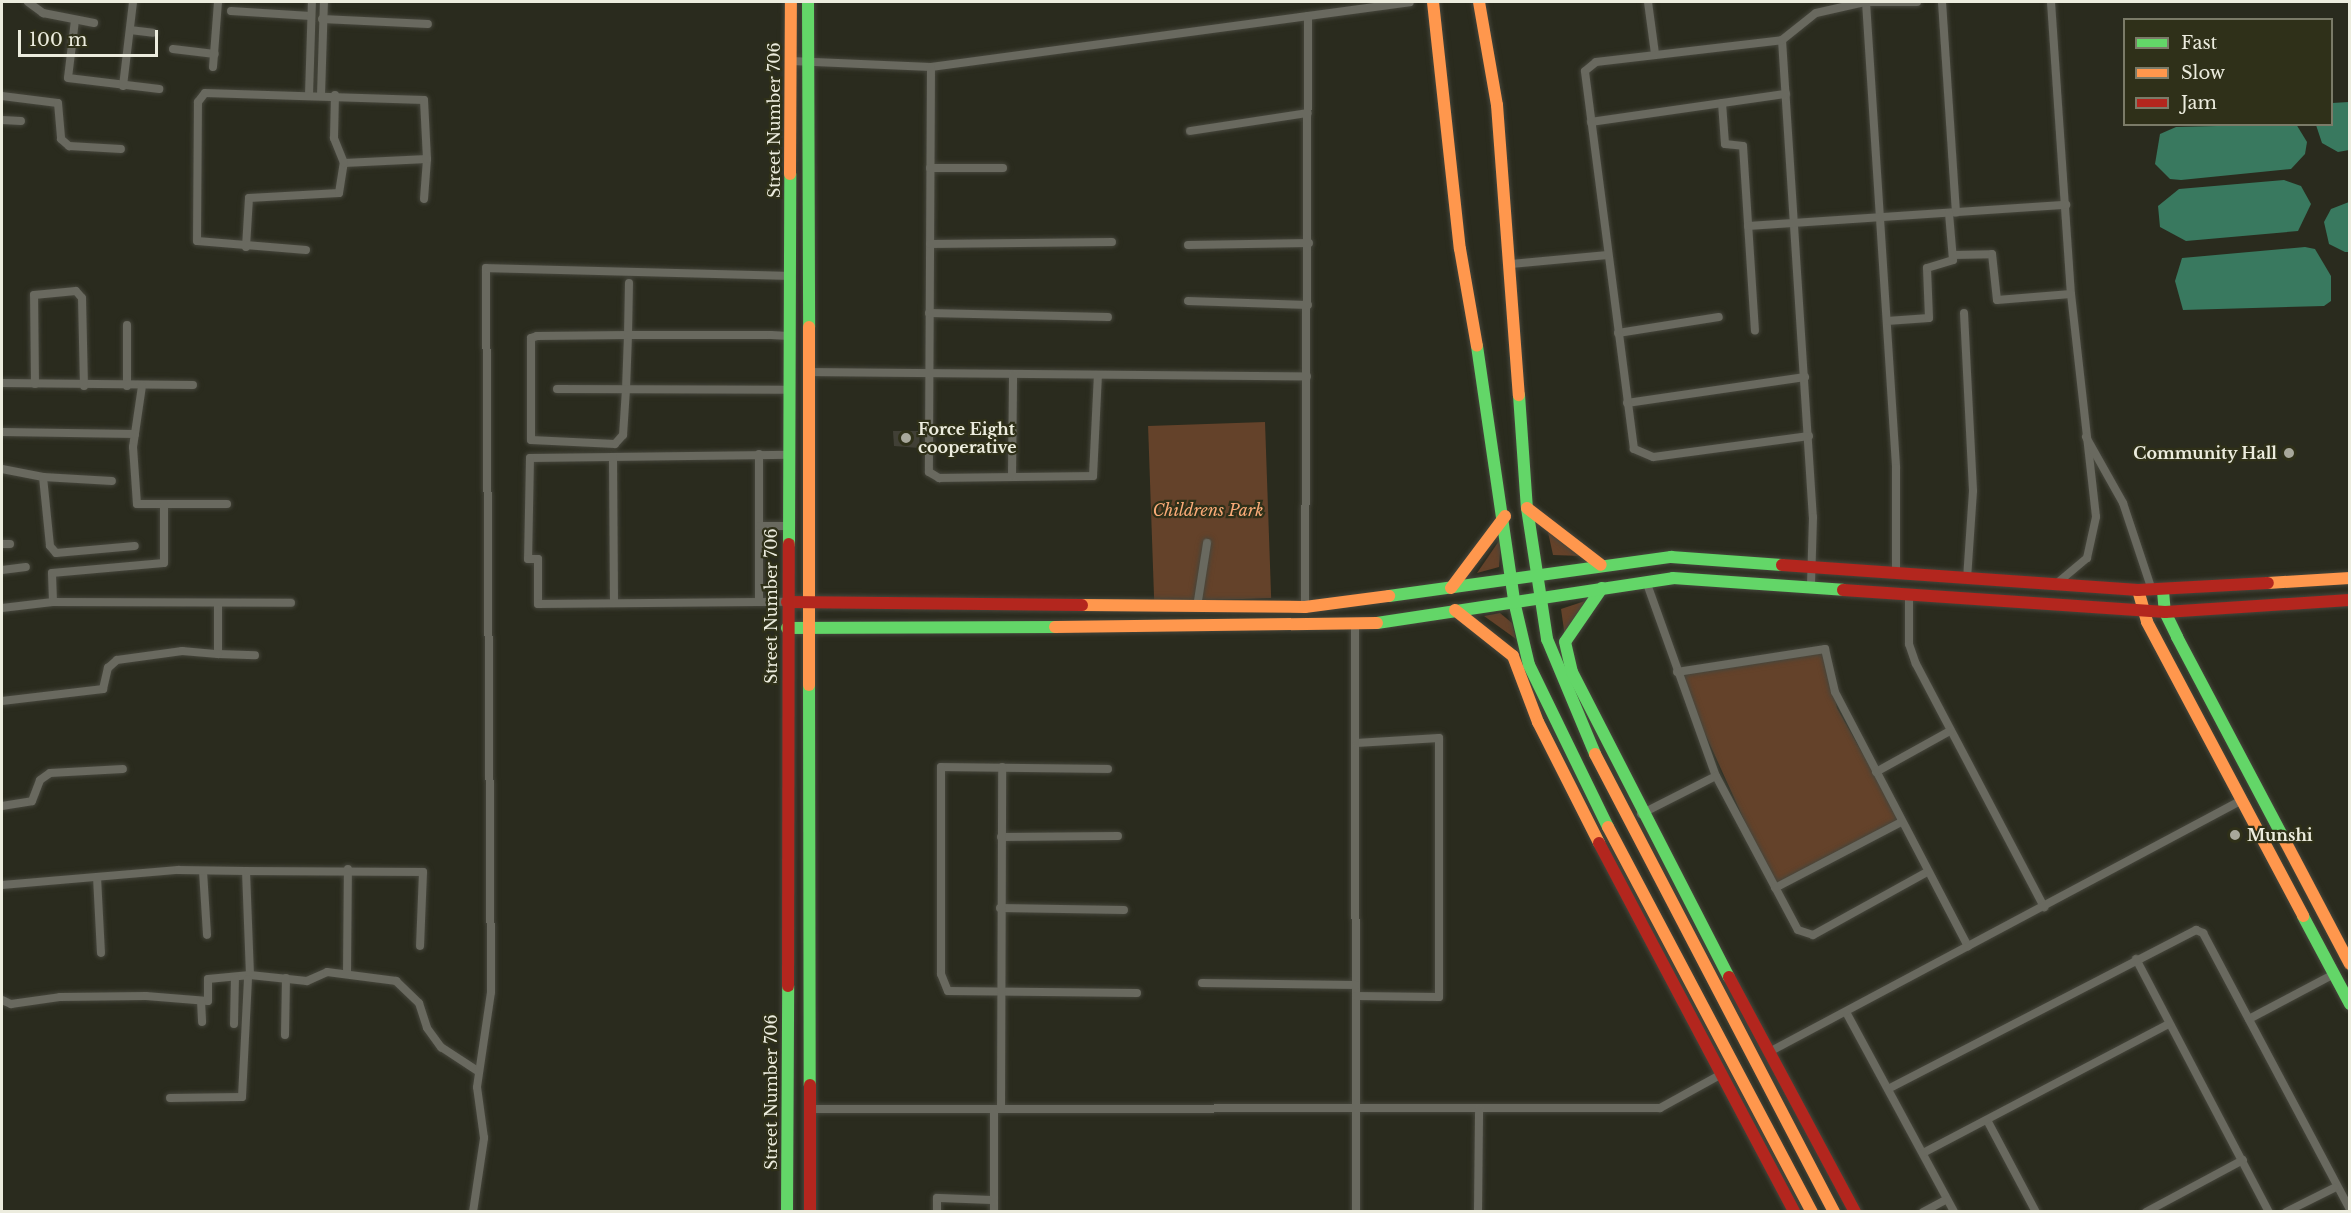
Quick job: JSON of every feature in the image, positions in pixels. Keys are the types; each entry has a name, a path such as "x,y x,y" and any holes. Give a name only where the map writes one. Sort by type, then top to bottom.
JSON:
{"street":[{"path":"28,2 43,13 94,23"},
{"path":"123,86 133,2"},
{"path":"213,67 218,2"},
{"path":"254,12 255,2"},
{"path":"309,95 312,2"},
{"path":"321,95 324,2"},
{"name":"Street Number 706","path":"787,1212 787,602 791,2"},
{"path":"808,2 810,1212"},
{"path":"791,61 931,67 1410,2"},
{"path":"1433,2 1460,249 1505,516 1514,601 1545,705 1812,1212"},
{"path":"1479,2 1497,105 1511,264 1527,507 1539,598 1563,688 1647,855 1834,1212"},
{"path":"1648,2 1655,54"},
{"path":"1866,2 1887,321 1896,573"},
{"path":"1809,436 1646,458 1634,449 1591,122 1588,67 1655,54 1782,40 1816,13 1866,2 1917,2"},
{"path":"1887,321 1929,318 1927,267 1950,264 1953,255 1953,213 1942,2"},
{"path":"2051,2 2071,294 2096,517 2092,548 2080,566 2056,584"},
{"path":"231,11 311,16"},
{"path":"1305,607 1309,243 1308,16"},
{"path":"322,19 428,24"},
{"path":"75,20 66,76 123,86 159,89"},
{"path":"130,30 153,33"},
{"path":"1782,40 1809,436 1811,585"},
{"path":"173,49 215,54"},
{"path":"931,67 929,472 939,478 1093,476 1098,375"},
{"path":"306,250 203,245 195,235 198,102 205,93 221,91 424,100 427,159 424,198"},
{"path":"1591,122 1786,94"},
{"path":"2,96 58,103 61,139 69,146 121,149"},
{"path":"246,247 249,198 339,193 344,164 334,138 334,96"},
{"path":"1722,103 1725,144 1743,146 1755,331"},
{"path":"1190,131 1308,113"},
{"path":"2,120 21,121"},
{"path":"344,164 427,159"},
{"path":"930,168 1003,168"},
{"path":"1748,226 2066,206"},
{"path":"930,244 1112,243"},
{"path":"1188,245 1309,243"},
{"path":"1953,255 1992,254 1997,300 2071,294"},
{"path":"1511,264 1608,255"},
{"path":"473,1212 484,1138 479,1072 491,992 486,268 789,276"},
{"path":"629,283 628,335 626,389 623,435 615,444 531,440 531,338 628,335 789,336"},
{"path":"35,384 34,295 76,291 82,298 84,386"},
{"path":"1188,302 1308,305"},
{"path":"929,313 1108,317"},
{"path":"1964,313 1973,490 1967,578"},
{"path":"1618,333 1719,317"},
{"path":"127,325 127,386"},
{"path":"808,372 1307,376"},
{"path":"1012,476 1013,374"},
{"path":"1627,403 1805,377"},
{"path":"2,383 84,386 193,385"},
{"path":"141,386 135,434 135,499 144,506 227,504"},
{"path":"557,389 789,390"},
{"path":"2,432 135,434"},
{"path":"2086,436 2123,503 2165,612 2349,964"},
{"path":"759,454 759,601"},
{"path":"788,455 530,458 528,559 538,559 538,604 759,601 1305,607 1671,557 2138,590 2349,578"},
{"path":"613,457 614,602"},
{"path":"2,469 43,477 112,481"},
{"path":"43,477 52,550 135,546"},
{"path":"53,602 52,573 164,563 164,504"},
{"path":"1527,507 1601,566"},
{"path":"1451,588 1505,516"},
{"path":"759,526 788,526"},
{"path":"1197,607 1207,543"},
{"path":"2,570 26,567"},
{"path":"1646,581 1716,776 1798,930 1810,935 1927,872"},
{"path":"787,628 1355,626 1646,581 1811,585 2165,612 2349,600"},
{"path":"1602,588 1565,648 1587,710 1855,1212"},
{"path":"2138,590 2142,611 2349,1004"},
{"path":"1909,594 1909,644 1950,730 2044,908"},
{"path":"2,608 53,602 291,603"},
{"path":"218,603 218,654"},
{"path":"1455,610 1513,656 1538,722 1614,873 1718,1076 1794,1212"},
{"path":"1355,626 1356,1212"},
{"path":"1677,672 1825,649 1835,692 1927,872 1968,946"},
{"path":"2,701 103,689 108,668 117,660 182,651 255,654"},
{"path":"1876,772 1950,730"},
{"path":"1356,743 1439,738 1439,997 1356,996"},
{"path":"1108,769 950,764 941,767 939,777 942,984 948,991 1137,993"},
{"path":"994,1212 998,1108 1002,767"},
{"path":"2,806 32,801 40,780 50,773 123,769"},
{"path":"1641,814 1716,776"},
{"path":"1771,1051 2044,908 2242,800"},
{"path":"1775,888 1901,822"},
{"path":"1001,837 1118,836"},
{"path":"1647,855 1669,864"},
{"path":"347,974 348,869"},
{"path":"2,885 203,871 348,869 423,872 420,946"},
{"path":"203,871 207,935"},
{"path":"170,1098 242,1097 249,977 246,871"},
{"path":"1614,873 1637,883"},
{"path":"97,877 101,953"},
{"path":"1000,908 1124,909"},
{"path":"1888,1089 2188,931 2203,933 2334,1188 2349,1209"},
{"path":"2136,959 2269,1212"},
{"path":"2,1000 11,1004 60,997 146,996 208,1001 208,979 249,977 308,981 327,972 396,981 410,989 441,1047 479,1072"},
{"path":"2249,1019 2334,975"},
{"path":"234,1024 236,978"},
{"path":"285,1035 286,978"},
{"path":"1202,983 1356,985"},
{"path":"201,1001 202,1022"},
{"path":"1846,1012 1954,1212"},
{"path":"1923,1153 2169,1024"},
{"path":"809,1108 1660,1108 1718,1076"},
{"path":"1478,1212 1479,1109"},
{"path":"1987,1120 2036,1212"},
{"path":"2146,1212 2243,1160"},
{"path":"2286,1212 2334,1188"},
{"path":"937,1212 937,1198 994,1200"},
{"path":"1923,1212 1947,1199"}],"green space":[{"name":"Childrens Park","path":"1265,422 1271,598 1154,602 1148,426"},
{"path":"1548,532 1581,556 1553,555"},
{"path":"1501,538 1499,567 1477,573"},
{"path":"1585,601 1565,637 1561,609"},
{"path":"1500,613 1512,623 1516,639 1484,616"},
{"path":"1825,649 1837,708 1901,822 1775,888 1677,672"}],"shaded area":[{"path":"2349,102 2349,150 2338,152 2322,143 2316,126 2333,126 2333,103"},
{"path":"2297,126 2307,142 2305,154 2291,169 2181,180 2170,179 2155,164 2160,134 2176,127"},
{"path":"2284,180 2301,186 2311,204 2298,231 2186,241 2160,227 2158,206 2179,189"},
{"path":"2349,202 2349,252 2345,252 2329,244 2324,222 2331,209"},
{"path":"2305,247 2315,249 2331,276 2331,301 2324,306 2183,310 2175,281 2182,258"}],"building":[{"name":"Force Eight cooperative","path":"893,431 920,431 919,448 894,446"}],"traffic: fast":[{"path":"808,2 809,327"},
{"path":"789,544 790,174"},
{"path":"1477,346 1514,601 1529,665 1608,827"},
{"path":"1519,395 1527,508 1547,639 1595,754"},
{"path":"1389,596 1671,557 1782,565"},
{"path":"1377,623 1673,578 1843,590"},
{"path":"1602,588 1565,642 1572,672 1729,977"},
{"path":"2163,591 2165,612 2177,637 2284,839"},
{"path":"787,628 1055,627"},
{"path":"809,685 810,1085"},
{"path":"2303,916 2350,1004"},
{"path":"787,1212 788,986"}],"traffic: slow":[{"path":"790,174 791,2"},
{"path":"1433,2 1460,249 1477,346"},
{"path":"1479,2 1497,105 1519,395"},
{"path":"809,327 809,685"},
{"path":"1527,508 1601,565"},
{"path":"1451,588 1505,516"},
{"path":"2268,583 2350,578"},
{"path":"2138,590 2147,622 2303,916"},
{"path":"1082,605 1305,607 1389,596"},
{"path":"1455,610 1513,656 1538,722 1599,843"},
{"path":"1055,627 1377,623"},
{"path":"1595,754 1834,1212"},
{"path":"1608,827 1812,1212"},
{"path":"2284,839 2350,964"}],"traffic: jam":[{"path":"788,986 789,544"},
{"path":"1782,565 2138,590 2268,583"},
{"path":"1843,590 2165,612 2350,600"},
{"path":"787,602 1082,605"},
{"path":"1599,843 1794,1212"},
{"path":"1729,977 1855,1212"},
{"path":"810,1085 810,1212"}],"place":[{"name":"Force Eight cooperative","path":"906,438"},
{"name":"Community Hall","path":"2289,453"},
{"name":"Munshi","path":"2235,835"}]}
